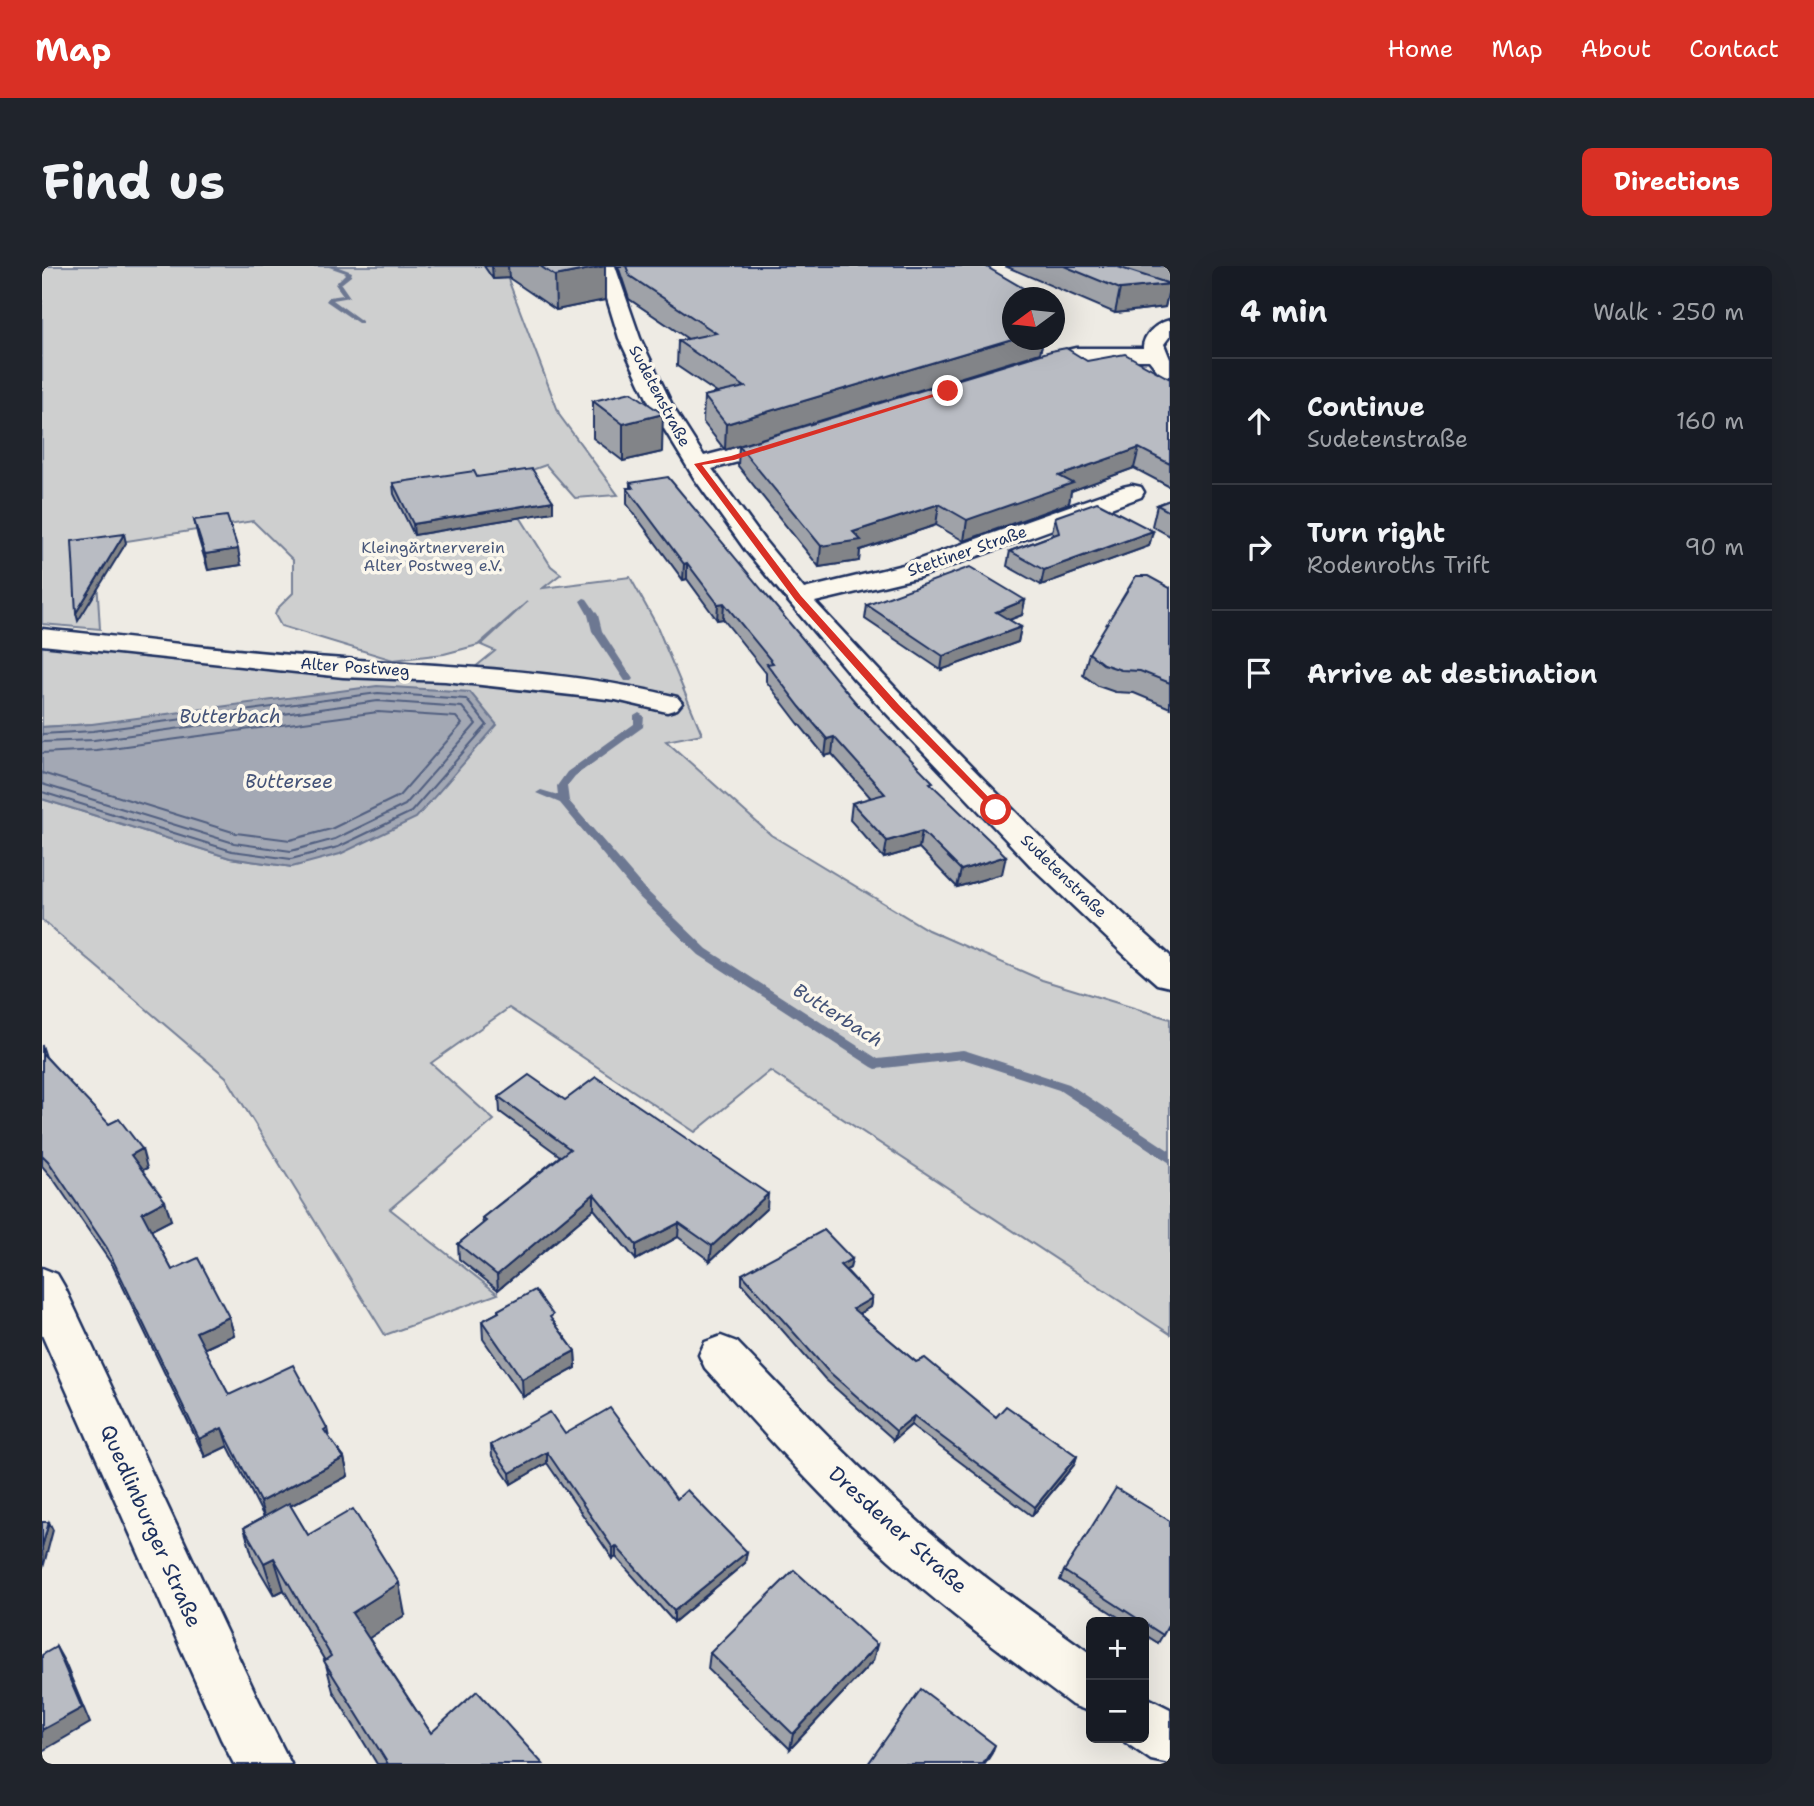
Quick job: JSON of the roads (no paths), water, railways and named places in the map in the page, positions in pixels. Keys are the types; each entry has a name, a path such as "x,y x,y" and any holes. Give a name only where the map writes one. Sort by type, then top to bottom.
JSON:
{"street":[{"name":"Sudetenstraße","path":"606,266 638,357 675,429 697,464 798,598 895,707 996,810 1169,974"},
{"path":"1008,372 1076,354 1163,362 1154,339 1170,326"},
{"path":"697,464 732,458 810,434"},
{"name":"Stettiner Straße","path":"798,598 911,571 1132,492"},
{"name":"Alter Postweg","path":"42,637 343,668 445,671 603,689 667,703"},
{"name":"Quedlinburger Straße","path":"43,1289 240,1720 264,1764"},
{"name":"Dresdener Straße","path":"722,1354 815,1456 906,1542 1003,1623 1086,1682"},
{"path":"1149,1726 1170,1741"}],"water":[{"name":"Buttersee","path":"377,686 470,692 497,725 416,818 340,854 292,867 230,858 42,799 42,727 92,724"}],"waterway":[{"path":"329,266 349,272 338,284 347,297 331,298 329,301 360,322"},
{"path":"584,601 593,615 597,631 628,679"},
{"path":"564,801 562,786 571,774 639,725 639,716"},
{"name":"Butterbach","path":"541,793 564,801"},
{"name":"Butterbach","path":"564,801 639,890 703,952 876,1064 963,1054 1064,1087 1170,1158"}],"park label":[{"name":"Kleingärtnerverein Alter Postweg e.V.","path":"433,556"}]}
